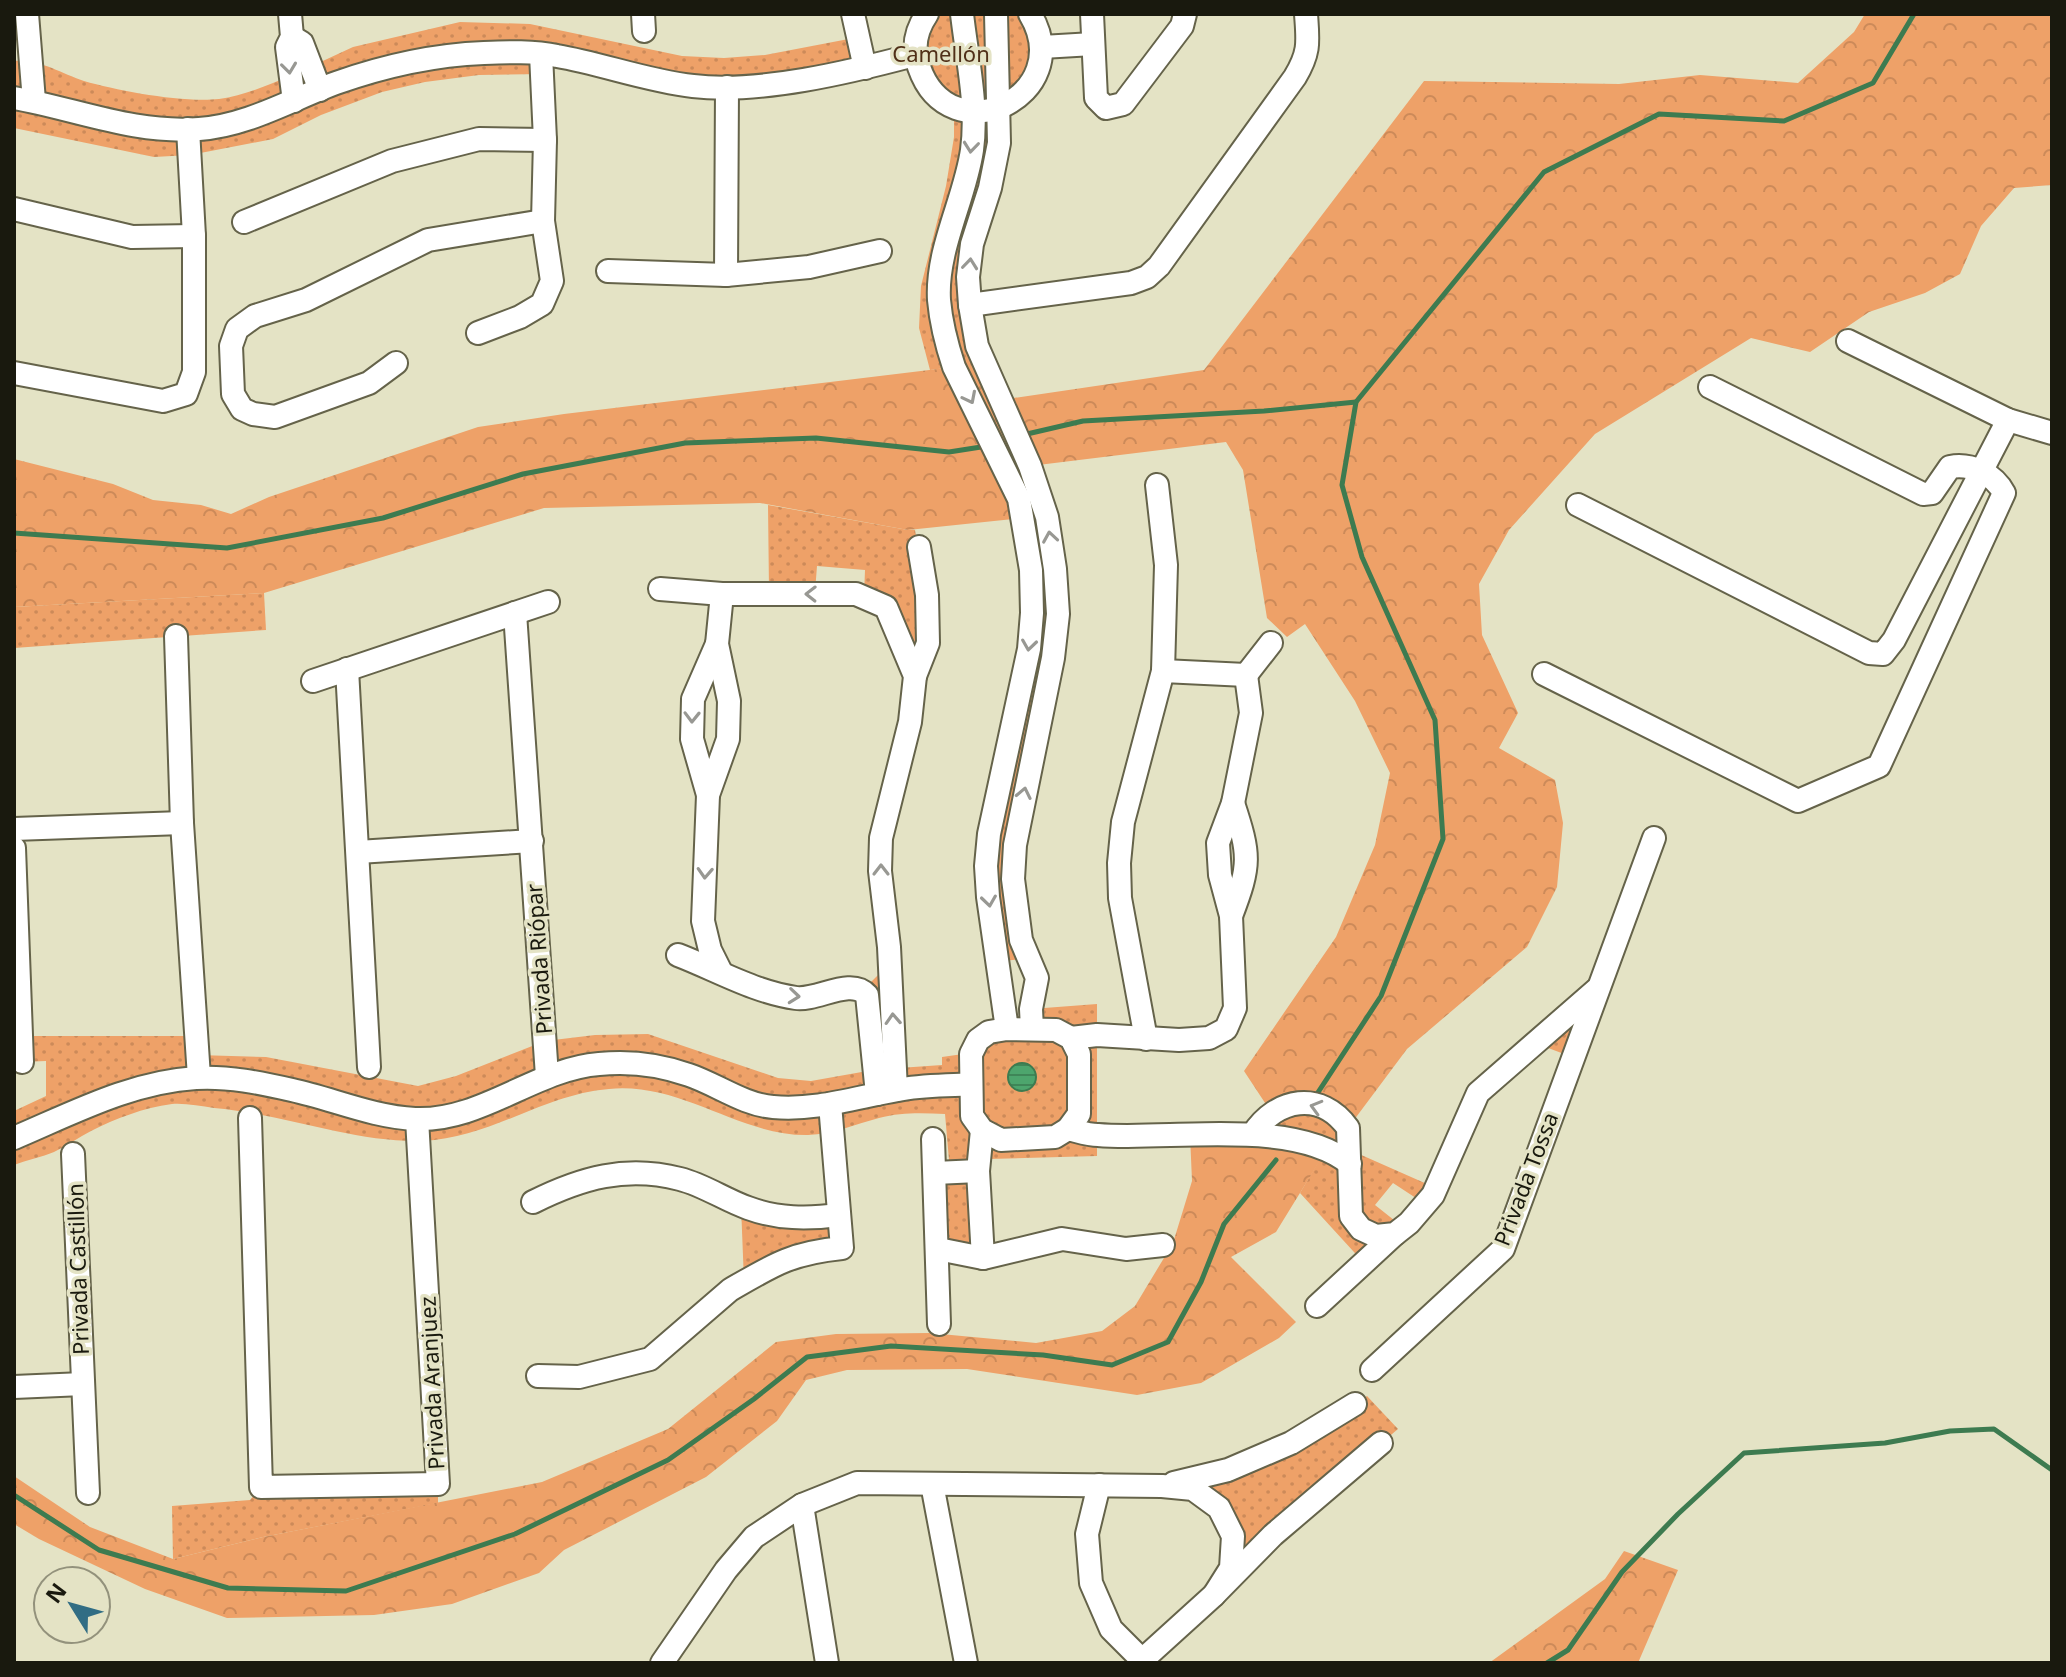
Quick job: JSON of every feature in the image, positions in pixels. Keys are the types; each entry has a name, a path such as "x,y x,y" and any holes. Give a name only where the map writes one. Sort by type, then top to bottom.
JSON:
{"street":[{"path":"27,14 24,100 144,128 188,129 233,123 387,67 439,56 541,54 665,82 727,87 799,81 914,55"},
{"path":"853,14 865,68"},
{"path":"927,14 918,26 914,55 924,83 945,103 973,112 999,109 1026,91 1040,62 1042,47 1039,30 1030,14"},
{"path":"962,14 973,112 972,149 953,223 939,299 954,367 1019,499 1031,570 1029,649 989,834 986,866 1007,1024"},
{"path":"996,14 999,143 990,188 972,244 968,277 970,305 976,338 1030,466 1047,517 1058,614 1053,658 1015,845 1013,879 1021,939 1037,978 1032,1019"},
{"path":"1092,14 1096,98 1106,108 1123,104 1182,26 1185,14"},
{"path":"970,305 1131,283 1147,277 1159,266 1301,69 1309,45 1306,14"},
{"path":"291,25 302,43 320,90"},
{"path":"291,25 287,47 294,101"},
{"path":"1042,47 1093,44"},
{"path":"478,333 520,317 542,304 552,281 543,221 545,140 541,54"},
{"path":"726,275 727,87"},
{"path":"14,373 163,401 186,394 194,372 194,236 188,129"},
{"path":"244,222 392,161 479,139 545,140"},
{"path":"14,209 132,237 194,236"},
{"path":"396,363 369,383 275,417 242,409 233,394 231,346 237,329 255,316 306,300 428,240 543,221"},
{"path":"608,271 726,275 809,267 880,251"},
{"path":"947,345 976,338"},
{"path":"1848,341 2008,420 2052,433"},
{"path":"1544,674 1798,801 1879,766 2004,493 1999,483 1983,471 1957,466 1950,467 1932,493 1923,494 1710,387"},
{"path":"1578,505 1869,653 1883,654 1894,640 2008,420"},
{"path":"1146,1039 1120,898 1119,863 1123,822 1163,671 1166,565 1157,485"},
{"path":"887,1092 889,947 881,887 881,838 910,722 915,676 928,643 927,595 919,547"},
{"path":"660,589 722,594 863,596 886,607 915,676"},
{"path":"721,972 710,950 703,921 708,795 728,739 729,701 717,644 722,594"},
{"path":"313,681 548,602"},
{"name":"Privada Riópar","path":"515,613 547,1076"},
{"path":"176,636 182,823 199,1077"},
{"path":"1071,1038 1079,1054 1079,1114 1068,1129 1055,1137 1001,1140 982,1130 972,1116 971,1054 978,1040 1007,1024 1032,1019 1071,1038 1097,1035 1146,1039 1209,1038 1226,1029 1235,1008 1231,916 1220,875 1218,843 1233,803 1251,713 1246,675 1271,643"},
{"path":"708,795 692,739 693,699 717,644"},
{"path":"347,669 369,1067"},
{"path":"1163,671 1246,675"},
{"path":"14,829 182,823"},
{"name":"Privada Tossa","path":"1372,1370 1503,1249 1654,838"},
{"path":"358,852 532,841"},
{"path":"14,848 22,1062"},
{"path":"997,946 1021,939"},
{"path":"678,955 755,989 799,999 858,988 881,964 889,947"},
{"path":"858,988 867,995 887,1092"},
{"name":"Privada Tossa","path":"1317,1306 1409,1223 1433,1195 1478,1093 1597,989"},
{"path":"14,1138 132,1089 199,1077 250,1081 311,1094 374,1113 417,1119 465,1111 547,1076 599,1064 651,1065 688,1074 751,1102 770,1107 830,1104 887,1092 971,1084"},
{"path":"1253,1134 1271,1112 1290,1104 1306,1103 1322,1107 1341,1118 1348,1128 1351,1216 1361,1229 1376,1236 1395,1234"},
{"path":"538,1376 579,1377 650,1359 730,1290 786,1259 808,1252 842,1248 830,1104"},
{"name":"Privada Aranjuez","path":"250,1118 261,1487 438,1484 417,1119"},
{"path":"1068,1129 1096,1135 1253,1134 1327,1149 1350,1164"},
{"path":"982,1130 978,1171 983,1258"},
{"path":"933,1139 939,1324"},
{"name":"Privada Castillón","path":"73,1154 88,1493"},
{"path":"533,1202 570,1184 628,1171 681,1179 749,1209 804,1219 839,1215"},
{"path":"935,1173 978,1171"},
{"path":"804,1219 808,1252"},
{"path":"938,1249 983,1258 1062,1239 1126,1249 1163,1245"},
{"name":"Privada Castillón","path":"14,1387 83,1384"},
{"path":"1162,1486 1228,1470 1291,1443 1355,1404"},
{"path":"1099,1485 1087,1534 1091,1583 1111,1629 1141,1662 1273,1535 1381,1443"},
{"path":"662,1663 726,1570 754,1537 802,1505 857,1483 1162,1486 1193,1489 1219,1508 1233,1536 1231,1568 1214,1595"},
{"path":"932,1484 966,1663"},
{"path":"802,1505 827,1663"}],"green space":[{"name":"Camellón","path":"927,14 1030,14 1042,47 999,109 970,305 1055,569 1019,815 1024,959 1002,961 988,897 1031,570 954,367 930,370 919,328 921,286 946,186 954,137 954,108 924,83"},
{"path":"1865,14 2052,14 2052,185 2014,188 1981,226 1960,274 1925,293 1869,312 1810,352 1751,338 1595,434 1509,530 1479,584 1482,635 1518,713 1499,748 1555,780 1563,823 1557,887 1527,947 1407,1049 1348,1128 1334,1113 1271,1112 1244,1071 1336,937 1375,845 1390,773 1355,701 1305,624 1287,637 1267,618 1243,470 1226,442 1030,466 1000,400 1204,370 1424,81 1619,84 1700,75 1798,83 1854,32"},
{"path":"460,22 530,24 682,56 724,58 765,55 859,37 865,68 727,87 541,54 542,74 479,75 425,82 382,92 321,115 273,139 190,155 154,157 14,128 14,61 41,64 115,89 204,100 228,98 290,76 294,100 320,90 312,66 353,47"},
{"path":"954,367 1022,518 908,530 760,503 544,508 264,593 14,607 14,459 113,484 153,500 201,505 231,514 269,497 478,427"},
{"path":"768,505 915,530 926,595 915,670 903,641 864,596 865,570 817,566 815,592 769,591"},
{"path":"264,593 266,630 14,648 14,607"},
{"path":"882,971 899,1068 942,1065 942,1057 970,1053 978,1040 1032,1029 1031,1009 1097,1004 1097,1156 949,1160 945,1114 896,1115 808,1135 758,1127 661,1093 609,1089 562,1099 472,1132 423,1141 371,1138 240,1111 172,1104 120,1118 54,1152 14,1165 14,1111 46,1096 46,1061 22,1062 21,1036 197,1036 198,1055 266,1057 418,1086 456,1076 545,1041 595,1035 648,1034 778,1078 811,1081 873,1070 870,983"},
{"path":"1597,989 1572,1057 1535,1043"},
{"path":"1322,1107 1350,1150 1436,1188 1425,1204 1393,1183 1375,1205 1404,1228 1364,1263 1300,1193 1326,1149 1261,1122"},
{"path":"1190,1135 1327,1149 1276,1232 1231,1257 1296,1322 1279,1338 1201,1383 1137,1395 967,1369 847,1370 806,1380 777,1421 706,1477 564,1550 539,1573 452,1604 374,1615 227,1618 145,1589 112,1573 112,1565 94,1565 14,1524 14,1476 90,1527 173,1559 263,1537 542,1482 668,1429 776,1342 836,1334 930,1333 1036,1343 1102,1331 1135,1306 1173,1243 1192,1181"},
{"path":"978,1171 983,1258 938,1249 935,1173"},
{"path":"741,1205 839,1215 842,1248 744,1282"},
{"path":"1367,1396 1398,1429 1273,1535 1214,1595 1233,1536 1193,1489 1291,1443"},
{"path":"438,1484 438,1503 263,1537 173,1559 172,1506 250,1500 261,1487"},
{"path":"1624,1551 1678,1570 1638,1663 1489,1663 1605,1579"}],"shaded area":[{"path":"1022,1063 1032,1067 1036,1077 1032,1087 1022,1091 1012,1087 1008,1077 1012,1067"}],"waterway":[{"path":"1315,1097 1381,996 1443,839 1435,720 1362,557 1342,485 1356,402 1544,172 1659,114 1784,121 1873,83 1914,14"},
{"path":"1027,434 1083,421 1264,411 1356,402"},
{"path":"14,533 227,548 383,518 523,474 685,443 816,438 949,452 981,447"},
{"path":"14,1495 99,1550 228,1588 346,1591 515,1534 668,1460 807,1357 891,1346 1043,1355 1112,1365 1168,1342 1201,1282 1224,1224 1276,1160"},
{"path":"1547,1663 1568,1650 1622,1572 1678,1514 1744,1453 1885,1443 1950,1431 1994,1429 2052,1470"}]}
